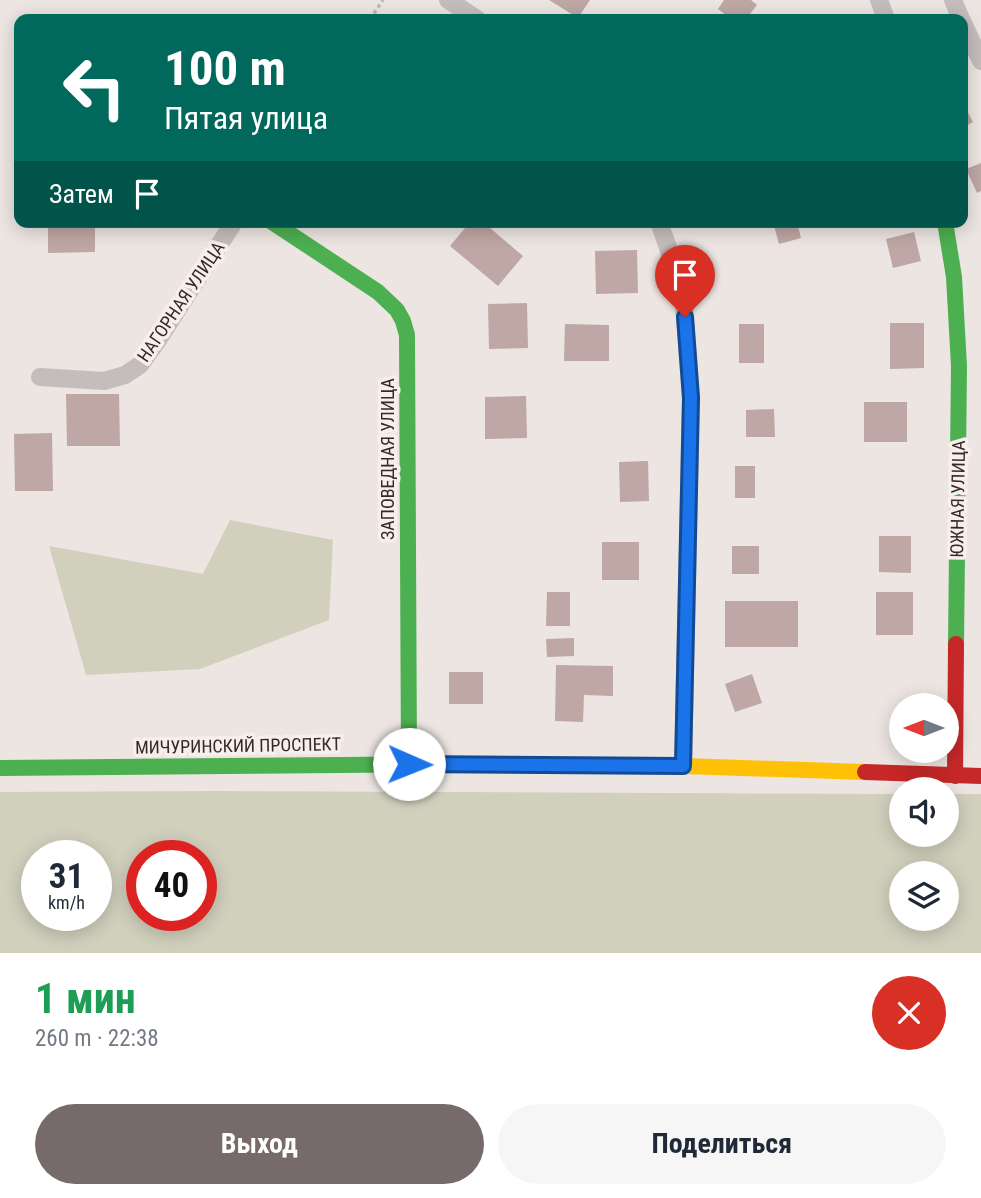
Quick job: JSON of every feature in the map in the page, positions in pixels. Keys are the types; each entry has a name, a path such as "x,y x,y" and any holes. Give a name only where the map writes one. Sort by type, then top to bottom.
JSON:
{"street":[{"path":"449,0 470,14"},
{"path":"968,33 981,61"},
{"name":"НАГОРНАЯ УЛИЦА","path":"40,377 104,381 125,374 140,365 229,228"},
{"name":"ЗАПОВЕДНАЯ УЛИЦА","path":"281,228 391,303 403,319 407,335 409,764"},
{"path":"661,228 683,290 691,398 683,766"},
{"name":"ЮЖНАЯ УЛИЦА","path":"946,228 954,277 959,366 955,776"},
{"name":"МИЧУРИНСКИЙ ПРОСПЕКТ","path":"0,768 409,764 683,766 981,776"}],"green space":[{"path":"230,520 333,540 329,620 200,669 86,675 49,546 203,574"},
{"path":"0,792 889,794 889,847 959,847 959,794 981,794 981,953 0,953"}],"building":[{"path":"549,0 590,0 581,14 572,14"},
{"path":"724,0 751,0 757,5 750,14 724,14 718,9"},
{"path":"968,112 973,122 968,125"},
{"path":"981,163 981,191 977,193 968,173 968,168"},
{"path":"48,228 95,228 95,252 48,253"},
{"path":"465,228 490,228 523,256 498,286 450,246"},
{"path":"775,228 798,228 801,238 779,244"},
{"path":"914,232 921,261 893,268 886,239"},
{"path":"637,250 638,293 596,294 595,251"},
{"path":"527,303 528,348 489,349 488,304"},
{"path":"890,323 924,323 924,368 890,369"},
{"path":"565,324 609,325 609,361 564,361"},
{"path":"739,324 764,324 764,363 739,363"},
{"path":"66,394 119,394 120,446 67,446"},
{"path":"526,396 527,438 485,439 485,397"},
{"path":"864,402 907,402 907,442 864,442"},
{"path":"774,409 775,437 746,437 746,410"},
{"path":"52,433 53,491 15,491 14,434"},
{"path":"648,461 649,501 620,502 619,462"},
{"path":"735,466 755,466 755,498 735,498"},
{"path":"879,536 911,536 911,573 879,572"},
{"path":"602,542 639,542 639,580 602,580"},
{"path":"732,546 759,546 759,574 732,574"},
{"path":"547,592 570,592 570,626 546,626"},
{"path":"876,592 913,592 913,635 876,635"},
{"path":"725,601 798,601 798,647 725,647"},
{"path":"574,638 574,656 547,657 546,639"},
{"path":"556,665 613,666 613,696 584,695 583,722 555,721"},
{"path":"449,672 483,672 483,704 449,704"},
{"path":"752,674 762,703 735,712 725,684"}],"traffic: fast":[{"path":"281,228 378,292 397,310 407,335 409,764"},
{"path":"946,228 954,277 959,366 956,644"},
{"path":"0,768 455,764"}],"traffic: slow":[{"path":"455,764 683,766 865,772"}],"traffic: jam":[{"path":"955,776 956,644"},
{"path":"865,772 981,776"}],"route":[{"path":"409,764 683,766 691,398 685,317"}]}
